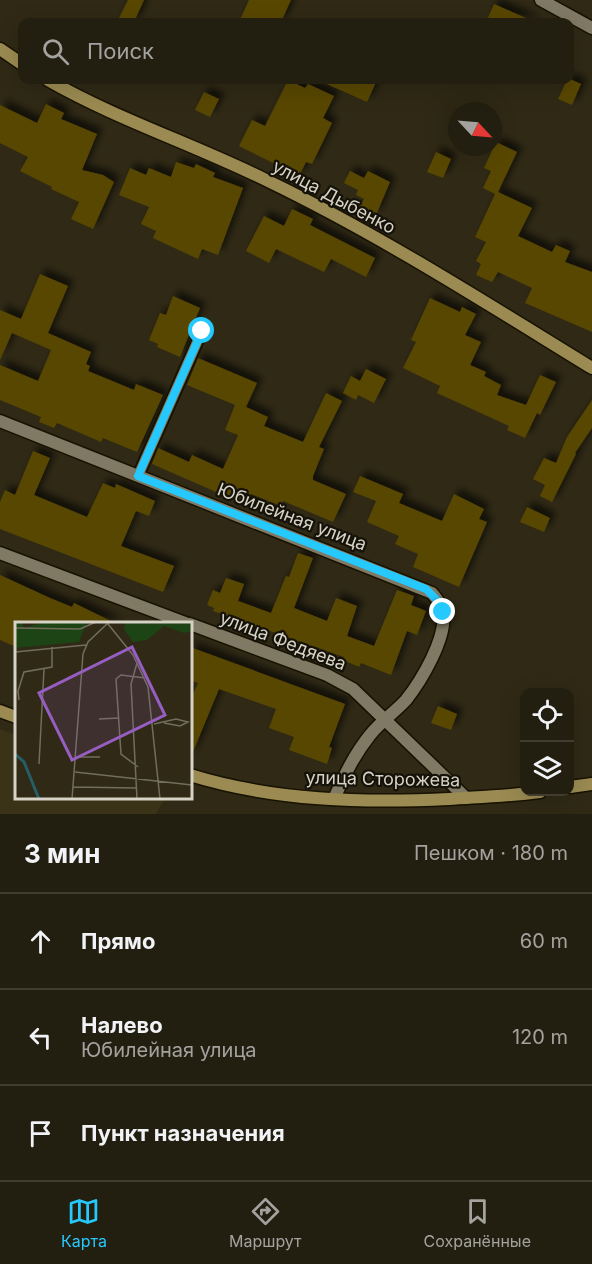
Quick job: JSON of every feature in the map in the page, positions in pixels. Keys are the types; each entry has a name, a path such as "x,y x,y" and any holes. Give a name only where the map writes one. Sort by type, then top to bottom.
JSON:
{"main road":[{"path":"1,51 18,62"},
{"name":"улица Дыбенко","path":"56,84 106,109 267,180 317,206 592,368"},
{"path":"0,711 15,717"},
{"name":"улица Сторожева","path":"192,775 260,791 334,799 381,801 520,794"},
{"path":"574,786 592,784"}],"street":[{"path":"541,0 574,18"},
{"path":"574,18 592,28"},
{"name":"Юбилейная улица","path":"0,421 432,593 443,612 443,625 439,640 416,687 385,720"},
{"name":"улица Федяева","path":"0,553 184,622"},
{"name":"улица Федяева","path":"192,625 339,681 358,694 466,798"},
{"path":"334,799 346,769 372,733 385,720"}],"lane":[{"path":"138,476 202,331"}],"shaded area":[{"path":"0,729 15,735 15,799 164,799 156,814 0,814"}],"building":[{"path":"128,0 144,0 136,18 119,18"},
{"path":"249,0 291,0 283,18 241,18"},
{"path":"494,4 526,18 488,18"},
{"path":"574,81 581,84 572,105 558,99 565,84 574,84"},
{"path":"286,84 296,84 305,88 308,84 334,96 323,118 332,123 312,164 306,162 299,176 239,146 252,120 265,126"},
{"path":"327,84 375,84 367,102"},
{"path":"204,92 219,99 210,117 195,110"},
{"path":"46,104 64,113 61,119 97,134 82,170 103,175 114,182 93,229 71,219 79,202 20,171 28,157 0,143 0,105 37,123"},
{"path":"502,145 517,152 498,192 532,208 518,236 552,252 556,245 570,251 565,262 592,272 592,332 525,303 532,288 498,272 492,282 476,275 481,264 476,261 486,242 475,237 495,194 483,188 491,171 484,168 490,156 502,156"},
{"path":"436,152 451,159 443,178 427,172"},
{"path":"176,162 194,168 196,164 215,173 213,177 243,188 218,255 202,249 198,259 153,238 156,231 141,224 149,207 119,195 130,168 146,175 149,168 171,177"},
{"path":"350,171 364,178 368,171 390,182 376,215 360,207 364,199 356,195 358,190 344,183"},
{"path":"292,209 313,219 310,225 375,258 366,277 331,259 324,272 276,249 269,263 246,251 264,216 284,226"},
{"path":"40,274 68,286 48,333 91,352 86,364 90,366 88,371 134,390 136,384 163,395 137,452 103,438 101,442 57,423 54,428 39,422 41,417 0,400 0,365 38,381 51,350 12,333 0,360 0,310 21,319"},
{"path":"173,296 200,308 180,357 157,347 158,344 149,340 160,313 166,315"},
{"path":"430,298 460,312 462,307 476,314 465,335 481,342 470,365 486,372 484,376 501,385 497,395 526,405 540,375 556,382 540,415 537,413 525,438 507,430 509,426 437,393 440,386 403,368 416,342 411,340"},
{"path":"198,358 257,383 246,407 268,417 264,426 303,442 326,393 342,401 319,447 324,449 313,476 313,480 346,494 333,522 283,501 281,506 251,494 246,505 152,464 158,448 189,462 192,455 223,469 238,435 225,430 235,405 187,385"},
{"path":"366,369 386,379 374,403 358,395 356,400 343,393 351,376 360,381"},
{"path":"592,400 592,428 575,453 552,502 540,496 545,485 533,479 544,458 556,463 567,437"},
{"path":"33,451 50,458 34,495 87,517 103,483 115,488 116,484 155,501 149,516 136,511 121,546 174,566 163,592 0,529 0,502 5,490 15,495"},
{"path":"360,476 403,494 399,503 442,521 454,494 484,509 479,519 487,522 459,587 413,567 418,554 395,544 399,536 367,522 376,501 353,492"},
{"path":"527,507 550,518 544,532 520,522"},
{"path":"298,553 313,558 294,608 327,621 336,598 357,606 347,636 374,646 397,590 414,596 411,605 426,611 417,635 407,631 391,675 361,663 359,667 343,660 344,657 213,611 214,608 207,605 213,590 220,593 226,578 244,584 238,601 271,613"},
{"path":"0,575 72,607 74,603 113,622 15,622 15,647 0,640"},
{"path":"192,648 345,704 329,747 332,748 327,764 289,750 294,737 269,728 276,709 219,689 192,754 192,696 198,683 192,681"},
{"path":"438,706 457,714 451,730 431,723"}],"route":[{"path":"202,331 138,476 426,589 438,601 443,612"}]}
